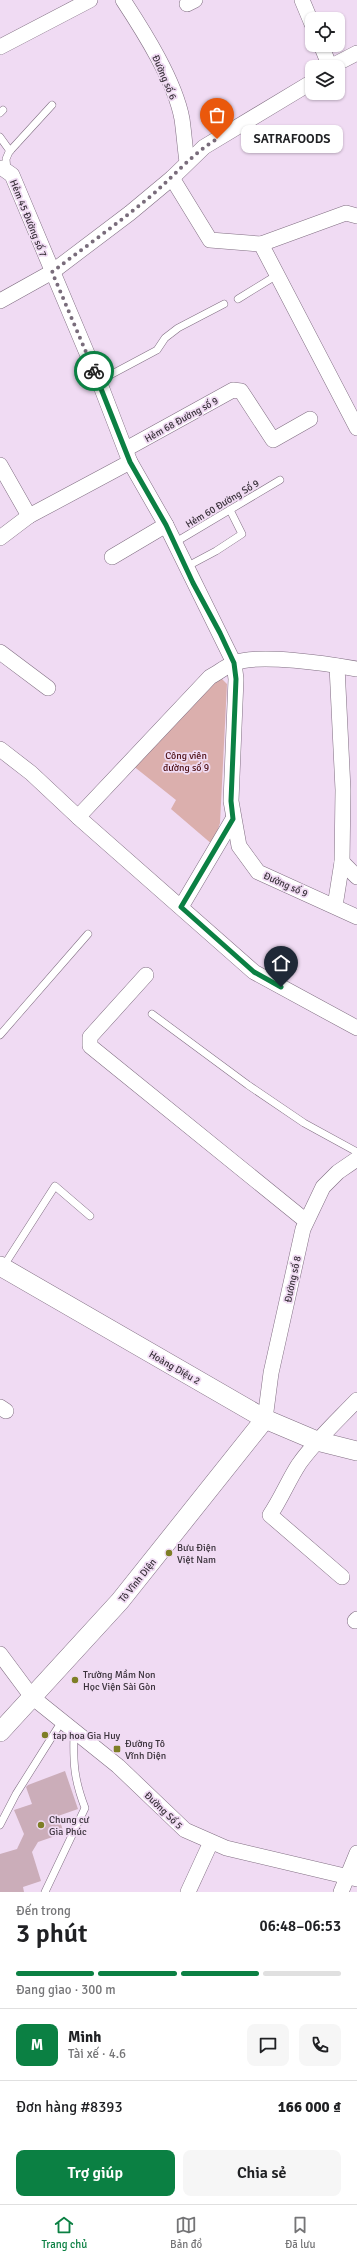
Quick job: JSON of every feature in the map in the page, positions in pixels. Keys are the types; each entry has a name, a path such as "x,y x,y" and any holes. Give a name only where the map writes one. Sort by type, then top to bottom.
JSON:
{"street":[{"path":"0,47 90,0"},
{"name":"Đường số 6","path":"123,0 148,40 168,80 182,118 187,162"},
{"path":"302,0 307,12"},
{"path":"344,60 357,53"},
{"path":"0,300 52,272 130,214 172,178 204,147 305,86"},
{"name":"Hẻm 45 Đường số 7","path":"3,168 12,176 52,272"},
{"path":"172,178 210,240 261,244 346,213 357,216"},
{"path":"261,244 357,428"},
{"name":"Đường số 9","path":"52,272 99,381 128,456 166,525 185,568 234,663 236,679 231,801 233,819 240,846 258,872 357,917"},
{"name":"Hẻm 68 Đường số 9","path":"0,538 29,516 233,390 240,391 273,440 310,418"},
{"path":"0,465 29,516"},
{"path":"112,557 166,525"},
{"path":"0,652 48,688"},
{"path":"78,817 210,677 234,663 251,659 323,663 357,669"},
{"path":"335,906 342,862 343,790 337,666"},
{"path":"0,749 31,773 78,817 254,972 357,1028"},
{"path":"181,907 233,819"},
{"path":"342,862 357,877"},
{"path":"146,975 90,1037 90,1046 306,1221"},
{"name":"Đường số 8","path":"265,1419 271,1373 306,1221 323,1187 357,1159"},
{"name":"Hoàng Diệu 2","path":"1,1267 265,1419 317,1441 357,1451"},
{"path":"342,1577 270,1515 298,1466 317,1441 357,1400"},
{"name":"Tô Vĩnh Diện","path":"0,1732 120,1601 265,1419"},
{"path":"0,1654 32,1697"},
{"name":"Đường Số 5","path":"32,1697 63,1720 74,1732 118,1766 185,1830 226,1848 352,1878"},
{"path":"188,1892 211,1842"},
{"path":"341,1892 352,1878 357,1853"}],"lane":[{"path":"3,168 10,151 52,105"},
{"path":"0,137 10,151"},
{"path":"238,299 277,276"},
{"path":"99,381 157,350 165,338 178,328 224,304"},
{"name":"Hẻm 60 Đường Số 9","path":"174,543 280,480"},
{"path":"185,568 216,551 242,534 230,510"},
{"path":"0,1035 88,934"},
{"path":"152,1014 248,1085 304,1123 357,1152"},
{"path":"1,1267 55,1186 90,1216"},
{"path":"0,1825 16,1794 63,1720"},
{"path":"45,1892 85,1808 76,1784 73,1764 74,1732"}],"green space":[{"name":"Công viên đường số 9","path":"222,679 227,684 220,823 213,845 171,809 176,800 132,765 211,680"}],"building":[{"name":"Chung cư Gia Phúc","path":"65,1771 78,1809 58,1816 64,1833 38,1842 32,1852 41,1881 23,1887 24,1892 0,1892 0,1854 17,1849 24,1834 14,1810 32,1804 26,1787"}],"way so far":[{"path":"94,371 52,272 130,214 172,178 204,147 217,139"}],"place":[{"name":"SATRAFOODS","path":"217,139"},
{"name":"Bưu Điện Việt Nam","path":"169,1553"},
{"name":"Trường Mầm Non Học Viện Sài Gòn","path":"75,1680"},
{"name":"tap hoa Gia Huy","path":"45,1735"},
{"name":"Đường Tô Vĩnh Diện","path":"117,1749"},
{"name":"Chung cư Gia Phúc","path":"41,1825"}],"route":[{"path":"94,371 130,462 166,525 193,583 220,633 234,663 236,679 231,801 233,819 181,907 254,972 281,987"}]}
